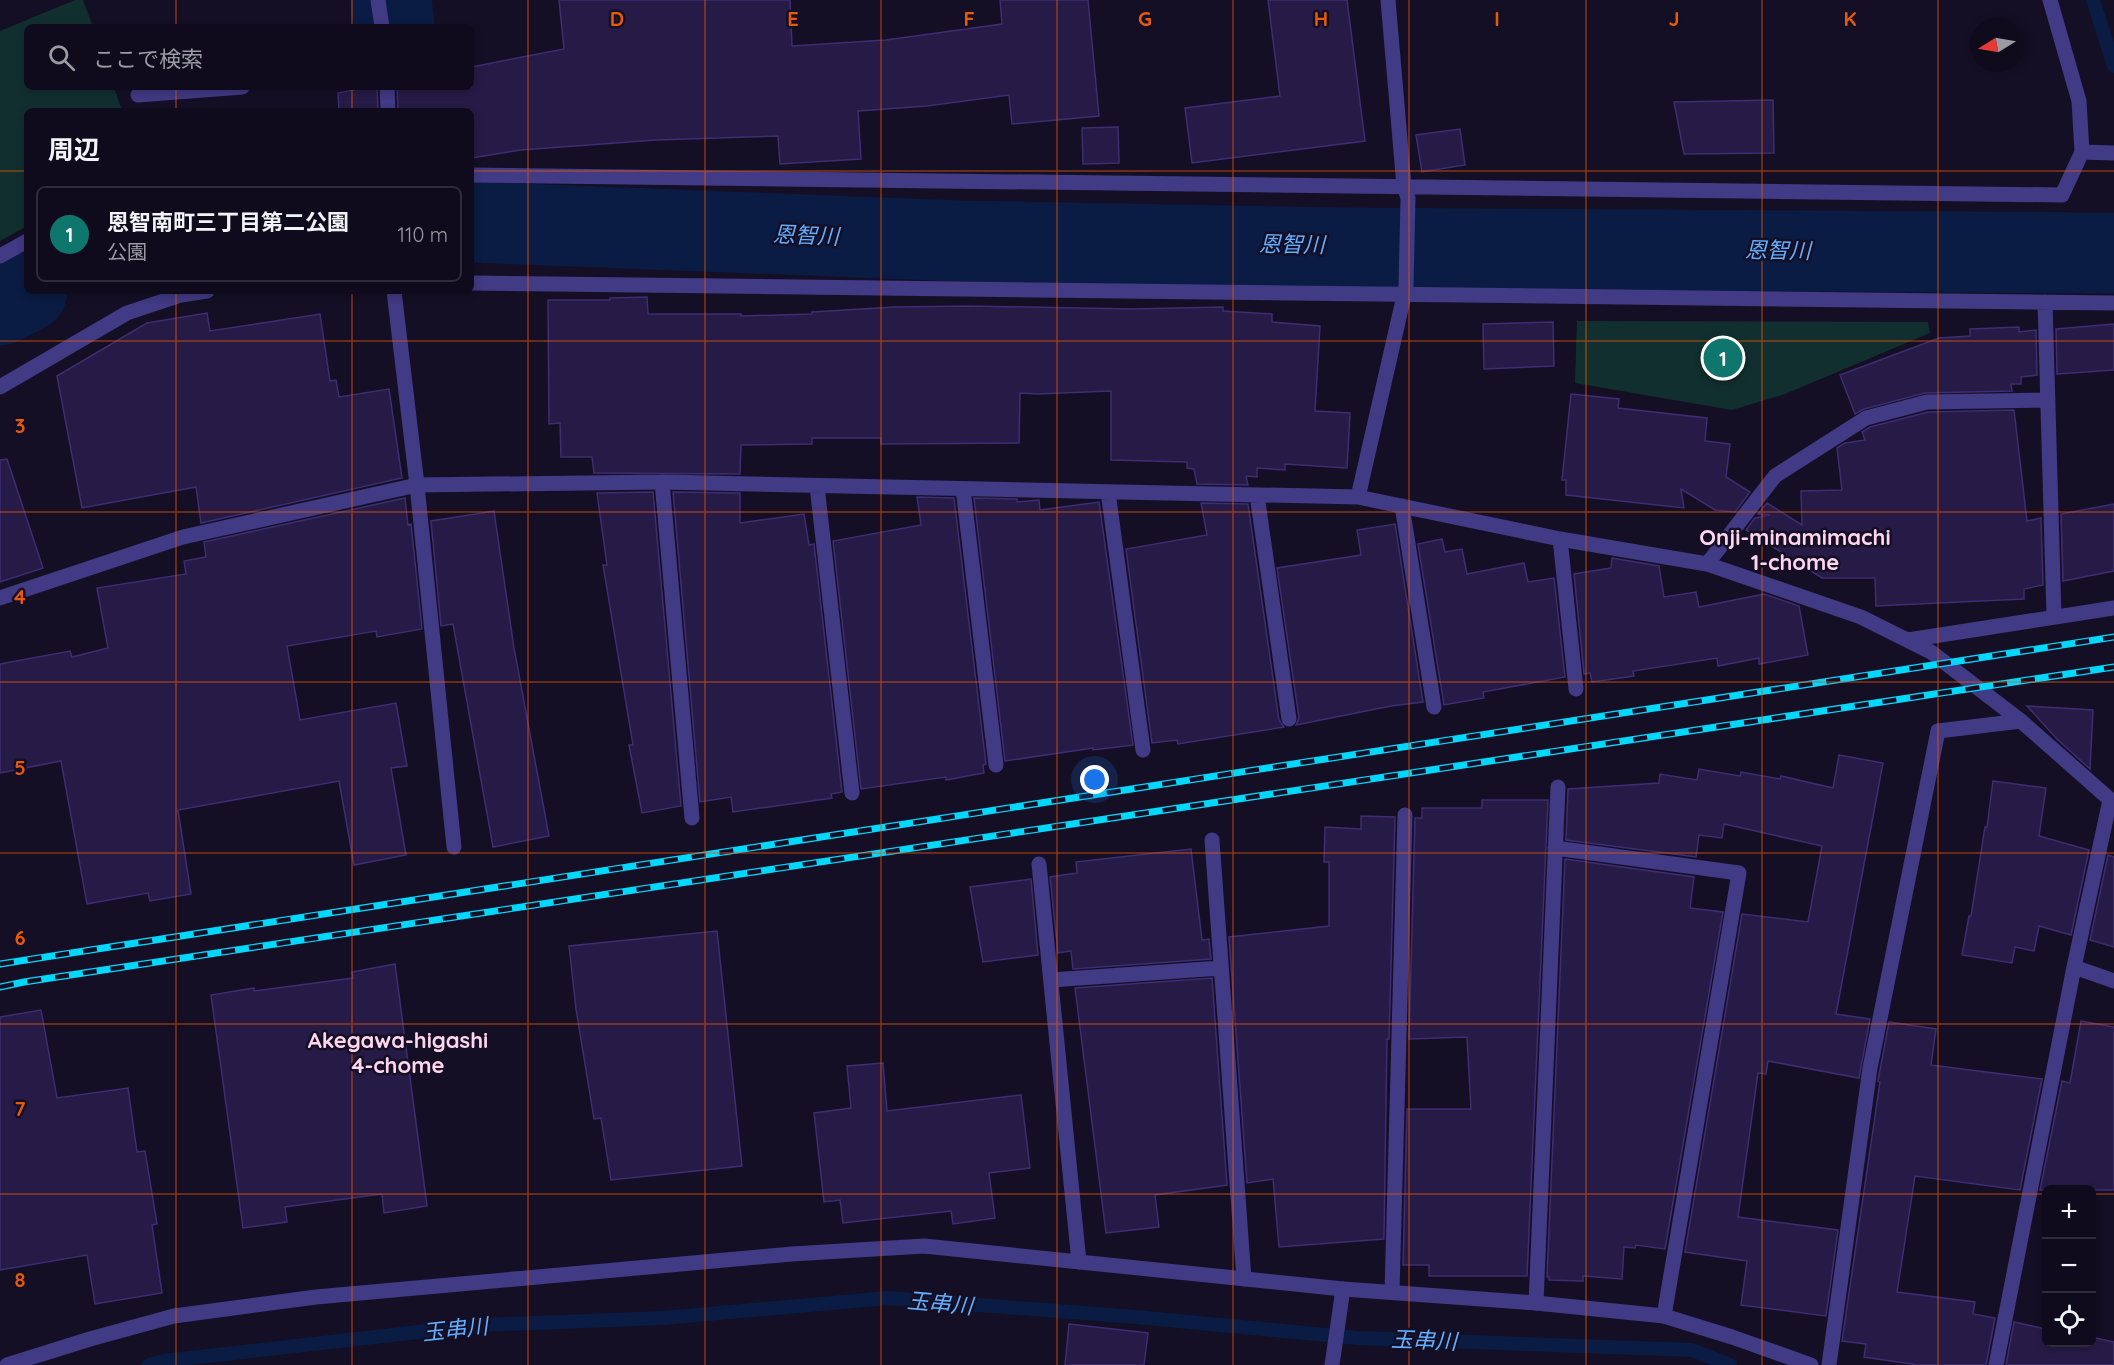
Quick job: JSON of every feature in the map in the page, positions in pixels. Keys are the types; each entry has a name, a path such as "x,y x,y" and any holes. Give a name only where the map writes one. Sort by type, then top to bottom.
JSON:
{"street":[{"path":"378,0 382,24"},
{"path":"1358,497 1405,291 1406,192 1388,0"},
{"path":"474,175 1406,192 2062,195 2082,152 2079,101 2050,0"},
{"path":"138,95 204,90"},
{"path":"387,90 388,108"},
{"path":"2082,152 2111,153"},
{"path":"0,256 24,243"},
{"path":"474,283 1405,291 2114,303"},
{"path":"0,387 127,313 188,294"},
{"path":"394,294 417,485 454,847"},
{"path":"2045,302 2054,617"},
{"path":"1707,564 1775,476 1866,418 1927,402 2048,400"},
{"path":"662,482 692,818"},
{"path":"0,598 183,537 417,485 662,482 1358,497 1560,539 1707,564 1862,617 1931,652 2020,722 2112,802 2074,967 1996,1365"},
{"path":"817,486 852,793"},
{"path":"963,489 996,765"},
{"path":"1108,492 1143,750"},
{"path":"1257,495 1289,719"},
{"path":"1402,506 1434,707"},
{"path":"1560,539 1576,689"},
{"path":"1908,640 2114,608"},
{"path":"1829,1365 1870,1068 1938,731 2020,722"},
{"path":"1536,1302 1558,787"},
{"path":"1392,1292 1405,814"},
{"path":"1212,840 1244,1279"},
{"path":"1555,848 1739,873 1664,1316"},
{"path":"1039,864 1079,1262"},
{"path":"2074,967 2114,981"},
{"path":"1051,980 1221,968"},
{"path":"7,1365 174,1316 316,1297 792,1254 924,1246 1343,1289 1536,1302 1664,1316 1810,1365"},
{"path":"1332,1365 1343,1289"}],"green space":[{"path":"75,0 83,0 92,24 24,24 24,90 115,90 121,108 24,108 24,228 0,241 0,31"},
{"path":"1577,321 1928,322 1930,333 1785,394 1732,410 1575,383"}],"building":[{"path":"559,0 790,0 792,46 886,40 1002,24 1000,0 1088,0 1099,116 1012,124 1009,95 927,106 858,111 861,159 780,164 778,136 656,140 521,150 474,158 474,108 398,108 397,90 474,90 474,66 564,49"},
{"path":"1268,0 1347,0 1365,141 1192,163 1185,108 1280,96"},
{"path":"377,90 378,108 339,108 338,93"},
{"path":"1773,100 1774,153 1684,154 1674,102"},
{"path":"1118,127 1119,163 1083,164 1082,128"},
{"path":"1460,129 1465,165 1422,172 1416,135"},
{"path":"647,297 648,314 741,314 741,316 812,314 812,312 894,307 969,306 1131,309 1223,307 1223,311 1272,314 1272,322 1320,326 1315,411 1350,413 1347,468 1285,464 1285,470 1257,468 1257,477 1246,476 1248,485 1197,484 1194,469 1187,468 1187,462 1111,460 1111,391 1020,393 1019,443 881,444 881,438 812,438 812,444 741,445 740,474 594,473 592,457 561,457 560,423 549,424 548,300 610,300 610,298"},
{"path":"207,313 210,331 320,314 330,381 336,380 339,397 389,389 402,478 201,523 196,487 82,508 57,376 147,323"},
{"path":"1553,322 1554,366 1484,369 1483,324"},
{"path":"2114,324 2114,370 2057,374 2056,329"},
{"path":"2019,327 2019,332 2036,330 2037,375 2021,377 2021,384 2011,384 2012,391 1925,393 1864,409 1855,414 1840,375 1939,338 1970,336 1970,329"},
{"path":"1571,394 1619,399 1618,408 1707,418 1705,441 1730,444 1726,477 1750,492 1735,512 1715,510 1681,489 1684,508 1566,495 1566,480 1562,480"},
{"path":"2014,410 2027,521 2041,518 2043,585 2024,589 2024,599 1876,606 1875,578 1822,578 1746,530 1755,518 1770,515 1758,514 1767,503 1802,525 1801,491 1842,490 1837,448 1845,443 1865,440 1862,432 1870,427 1928,412"},
{"path":"7,459 43,568 0,582 0,460"},
{"path":"653,492 681,806 642,813 629,745 633,745 603,565 607,565 597,493"},
{"path":"673,492 740,493 740,523 804,514 809,545 814,544 842,792 831,794 832,798 733,812 731,797 700,802"},
{"path":"917,497 954,498 986,764 983,765 984,773 946,780 946,777 861,789 833,541 921,525"},
{"path":"405,498 408,525 411,524 422,629 377,637 376,631 287,646 300,720 396,703 407,766 391,768 406,855 354,865 339,781 178,810 191,894 150,901 148,893 87,904 61,761 0,773 0,664 70,651 72,657 108,648 97,588 186,574 184,561 206,557 204,542"},
{"path":"974,498 1017,499 1017,502 1039,500 1040,510 1099,502 1133,745 1093,750 1093,748 1005,761"},
{"path":"1201,503 1248,504 1279,720 1284,727 1178,744 1177,740 1152,743 1126,549 1207,535"},
{"path":"2114,504 2114,571 2063,581 2061,514"},
{"path":"494,511 514,648 549,836 493,847 453,624 441,626 431,521"},
{"path":"1395,524 1423,702 1296,725 1299,718 1277,568 1361,555 1357,530"},
{"path":"1442,539 1445,552 1462,549 1467,574 1524,563 1528,582 1554,578 1565,677 1483,692 1484,698 1444,705 1418,544"},
{"path":"1612,558 1659,566 1664,597 1696,592 1699,607 1764,594 1799,606 1808,655 1759,664 1759,658 1718,666 1717,658 1633,671 1634,676 1592,682 1590,673 1584,674 1574,574 1611,568"},
{"path":"2027,706 2093,710 2090,769 2057,739"},
{"path":"1839,755 1883,763 1836,1014 1870,1019 1859,1078 1768,1061 1766,1074 1758,1073 1738,1217 1838,1230 1826,1316 1741,1305 1747,1261 1685,1252 1742,914 1808,922 1822,846 1724,824 1722,838 1699,835 1696,857 1566,840 1568,789 1659,783 1660,774 1697,780 1699,769 1740,776 1741,772 1780,779 1781,776 1833,788"},
{"path":"1993,781 2046,788 2039,836 2089,850 2071,935 2039,926 2034,951 2015,947 2012,963 1962,955 1969,916 1971,916 1985,827 1987,827"},
{"path":"1482,800 1548,800 1527,1276 1429,1276 1429,1265 1403,1265 1407,1109 1471,1109 1467,1037 1409,1039 1415,818 1422,818 1422,808 1482,808"},
{"path":"1361,816 1395,817 1389,1039 1387,1039 1384,1239 1279,1247 1273,1179 1247,1183 1229,937 1329,926 1329,862 1324,862 1325,827 1361,829"},
{"path":"1191,849 1202,940 1209,939 1211,959 1073,969 1071,951 1058,953 1050,877 1077,873 1076,862"},
{"path":"2108,855 2114,857 2114,947 2090,940"},
{"path":"1565,859 1694,877 1690,908 1723,912 1665,1249 1636,1245 1635,1248 1624,1247 1622,1279 1583,1276 1583,1281 1549,1280 1547,1277"},
{"path":"1031,879 1038,955 983,962 970,887"},
{"path":"717,931 742,1166 611,1180 601,1118 594,1119 576,1009 569,946"},
{"path":"395,964 427,1206 384,1213 382,1194 285,1207 287,1222 243,1228 211,995 254,988 254,991 353,978 352,972"},
{"path":"1212,978 1227,1185 1155,1195 1159,1227 1106,1233 1075,988"},
{"path":"41,1010 57,1098 128,1088 137,1152 145,1151 157,1224 152,1225 162,1293 95,1304 87,1255 0,1270 0,1017"},
{"path":"2081,1021 2114,1027 2114,1190 2096,1190 2096,1185 2042,1185 2042,1190 2040,1190 2062,1081 2070,1083"},
{"path":"1889,1022 1936,1029 1931,1065 2042,1079 2020,1190 1915,1176 1897,1292 1975,1302 1973,1314 1995,1318 1986,1365 1918,1365 1864,1357 1866,1344 1842,1341 1880,1082 1878,1081"},
{"path":"883,1063 887,1111 1021,1095 1030,1168 989,1173 995,1218 953,1224 951,1211 843,1223 840,1200 824,1202 814,1113 851,1108 847,1066"},
{"path":"2014,1322 2042,1328 2042,1347 2096,1347 2096,1338 2114,1342 2114,1365 2006,1365"},
{"path":"1069,1324 1148,1333 1144,1365 1065,1365"}],"waterway":[{"path":"391,0 394,24"},
{"path":"2093,0 2114,66"},
{"name":"恩智川","path":"474,222 960,241 1341,248 2114,253"},
{"name":"恩智川","path":"0,305 24,293"},
{"name":"玉串川","path":"149,1365 164,1361 480,1325 663,1318 888,1298 1136,1317 1358,1338 1692,1350 1730,1365"}],"railway":[{"path":"0,964 2114,637"},
{"path":"0,987 2114,667"}],"place":[{"name":"恩智南町三丁目第二公園","path":"1723,358"}],"district":[{"name":"Onji-minamimachi 1-chome","path":"1795,550"},
{"name":"Akegawa-higashi 4-chome","path":"398,1052"}]}
